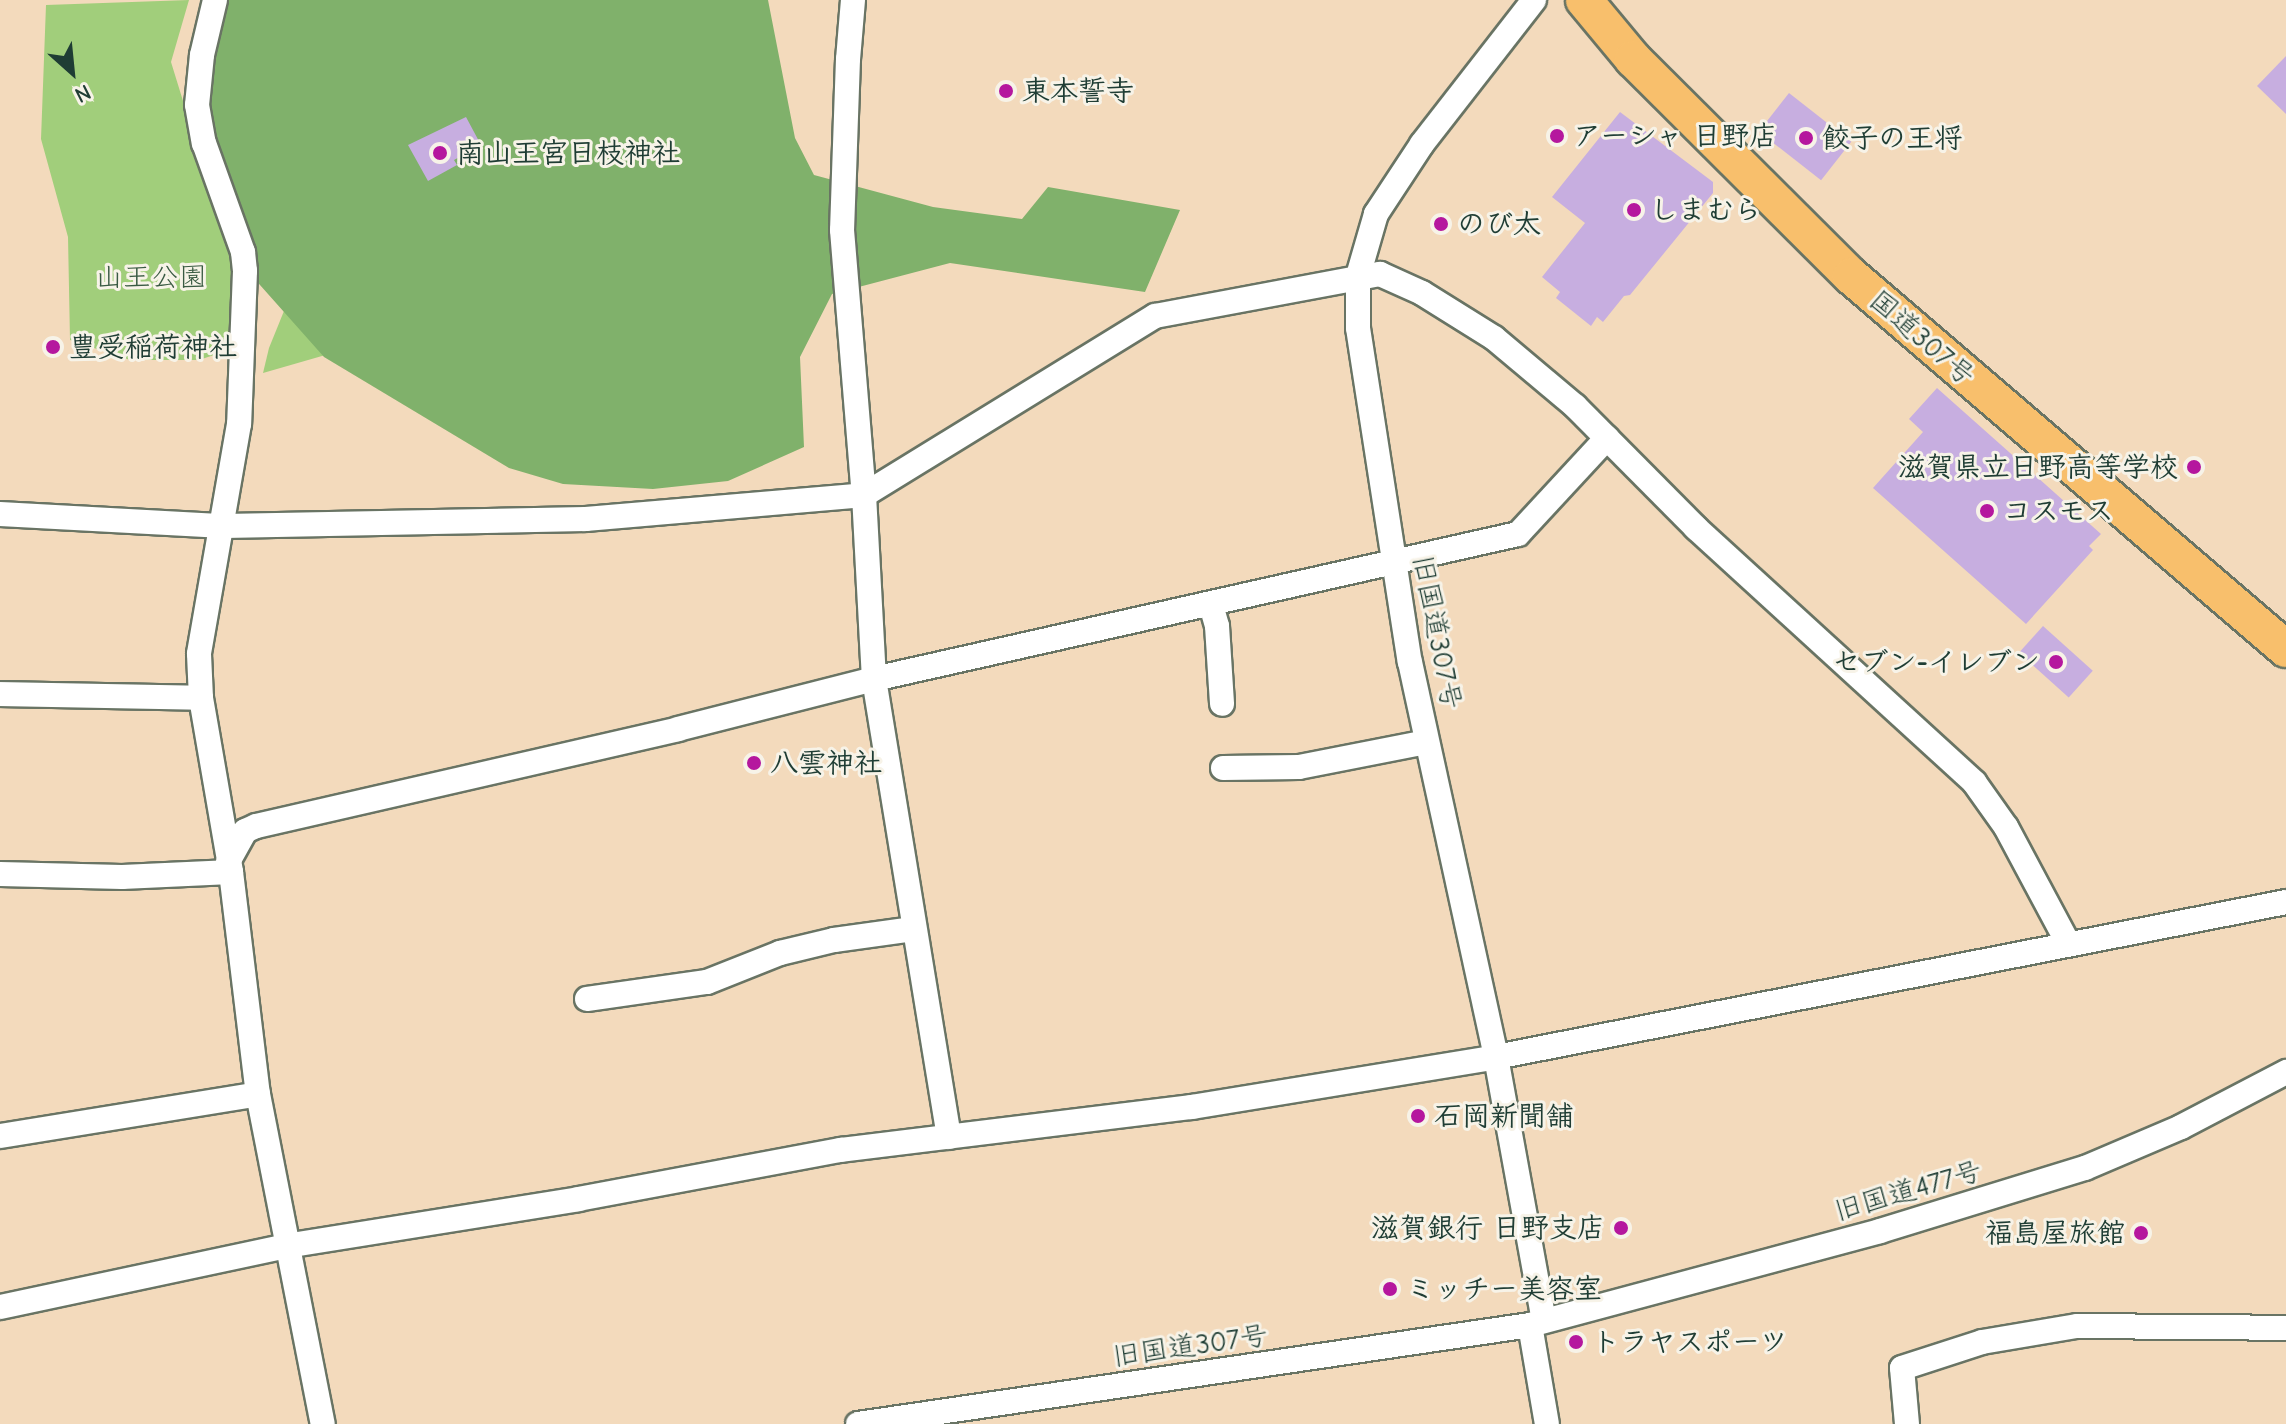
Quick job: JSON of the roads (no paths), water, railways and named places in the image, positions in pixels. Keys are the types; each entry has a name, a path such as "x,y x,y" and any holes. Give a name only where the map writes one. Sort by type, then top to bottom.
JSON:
{"highway":[{"name":"国道307号","path":"1584,0 1666,93 1851,276 2286,649"}],"street":[{"path":"215,0 197,79 197,105 204,143 243,252 245,271 239,424 224,526 199,654 201,698 229,867 258,1094 323,1424"},
{"path":"853,0 842,230 864,495 874,679 949,1137"},
{"name":"旧国道307号","path":"858,1424 1537,1323 1496,1057 1427,742 1393,564 1360,353 1358,276 1376,214 1392,186 1534,0"},
{"path":"0,514 224,526 586,519 864,495 1155,316 1380,274 1422,293 1494,338 1575,406 1792,619 1985,793 2068,943"},
{"path":"229,867 245,831 256,826 678,729 874,679 1518,534 1607,438"},
{"path":"1211,605 1217,626 1222,704"},
{"path":"0,694 201,698"},
{"path":"1223,768 1299,767 1427,742"},
{"path":"0,874 122,877 229,867"},
{"path":"0,1307 286,1246 578,1199 827,1152 1192,1107 1496,1057 2286,902"},
{"path":"587,999 707,982 780,953 834,940 913,929"},
{"name":"旧国道477号","path":"1537,1323 1850,1240 2085,1168 2181,1127 2286,1072"},
{"path":"0,1136 258,1094"},
{"path":"1537,1323 1547,1424"},
{"path":"1907,1424 1902,1368 1982,1342 2077,1326 2286,1328"}],"place":[{"name":"東本誓寺","path":"1006,91"},
{"name":"アーシャ 日野店","path":"1557,136"},
{"name":"餃子の王将","path":"1806,138"},
{"name":"南山王宮日枝神社","path":"440,153"},
{"name":"しまむら","path":"1634,210"},
{"name":"のび太","path":"1441,224"},
{"name":"豊受稲荷神社","path":"53,347"},
{"name":"滋賀県立日野高等学校","path":"2194,467"},
{"name":"コスモス","path":"1987,511"},
{"name":"セブン-イレブン","path":"2056,662"},
{"name":"八雲神社","path":"754,763"},
{"name":"石岡新聞舗","path":"1418,1116"},
{"name":"滋賀銀行 日野支店","path":"1621,1228"},
{"name":"福島屋旅館","path":"2141,1233"},
{"name":"ミッチー美容室","path":"1390,1289"},
{"name":"トラヤスポーツ","path":"1576,1342"}],"park label":[{"name":"山王公園","path":"151,277"}]}
